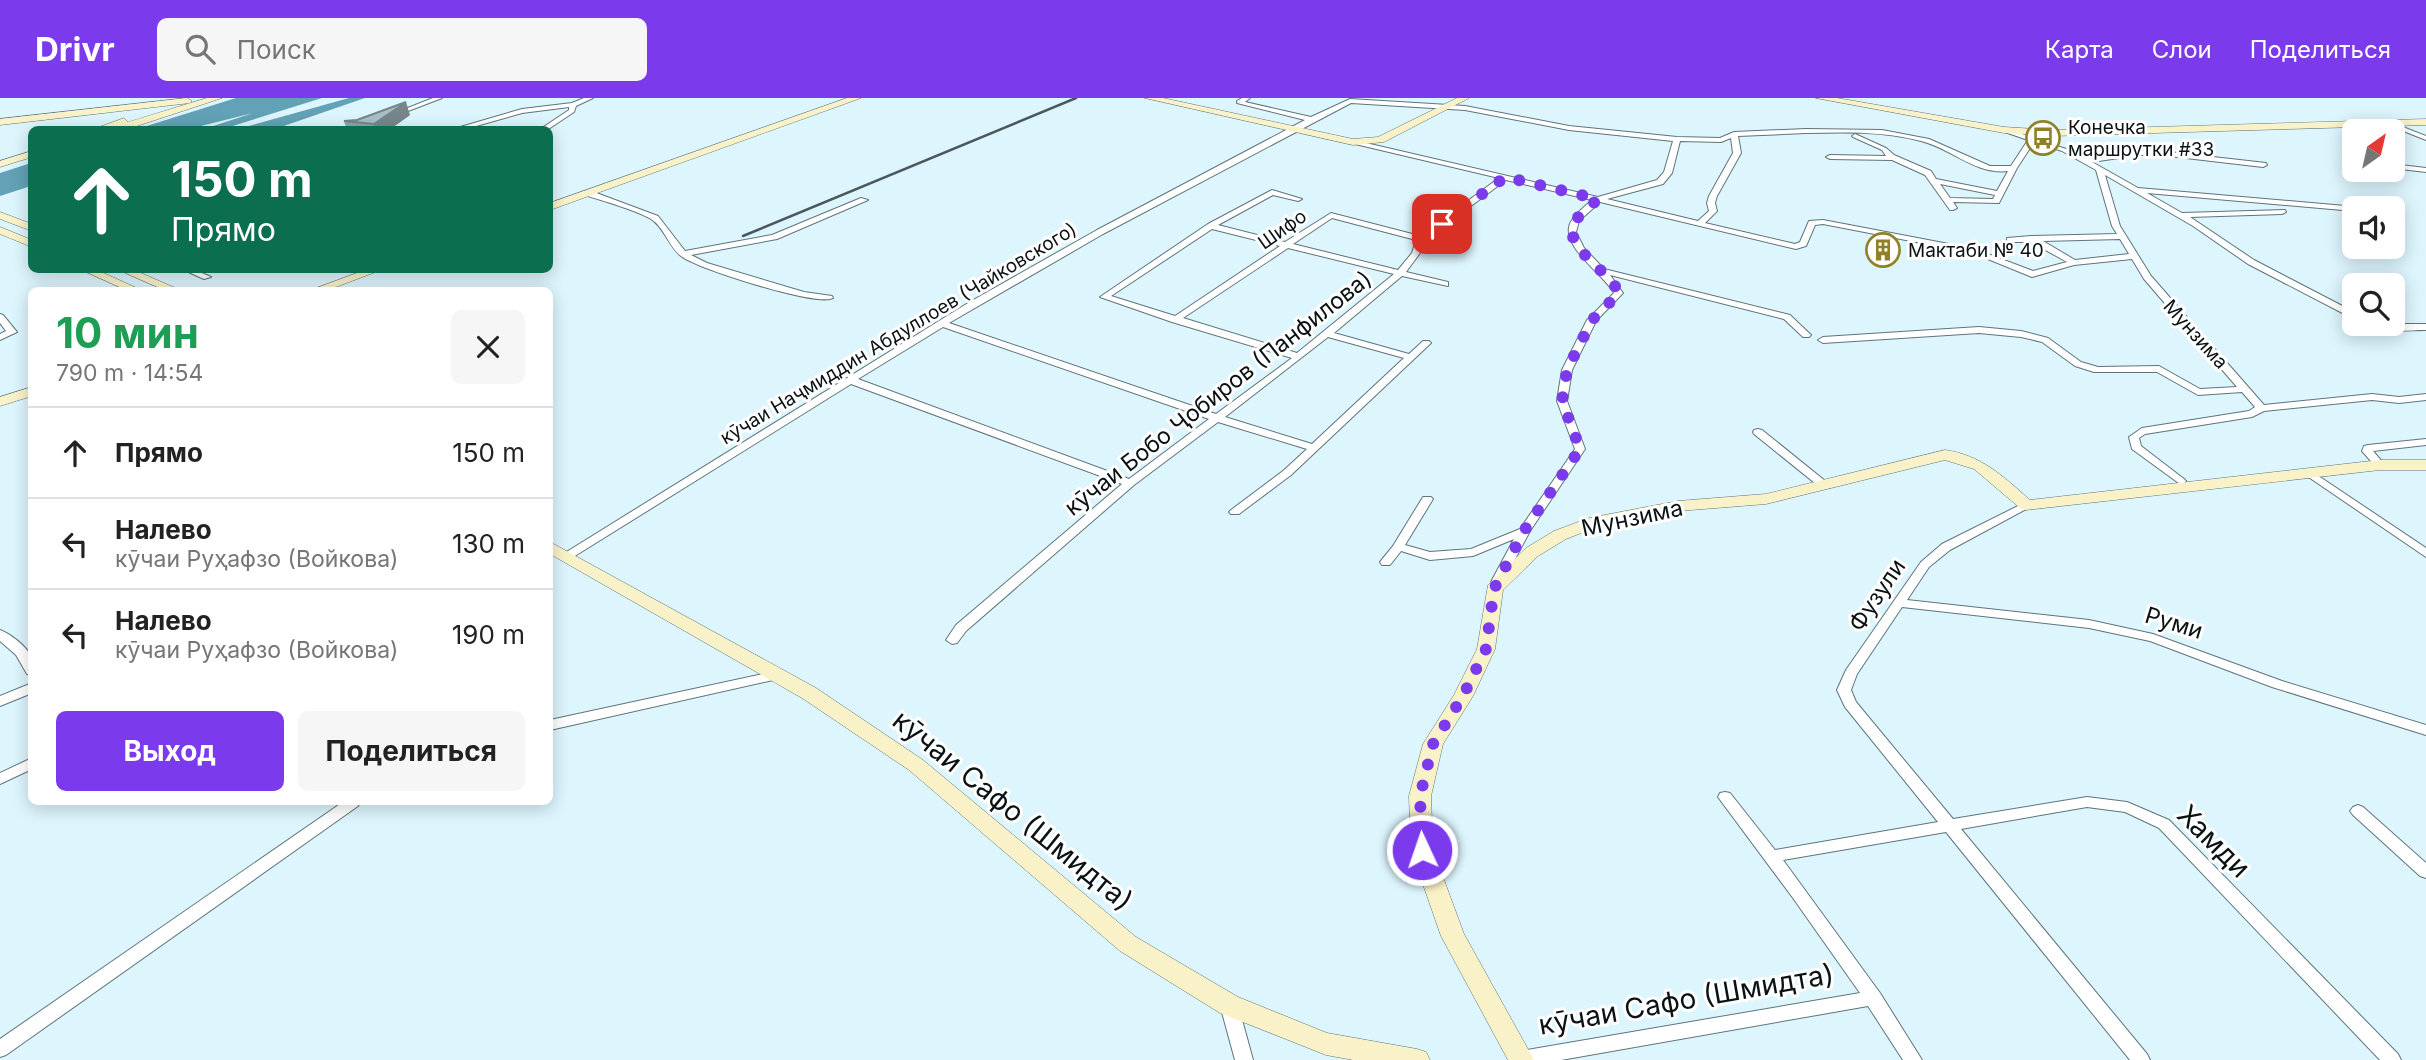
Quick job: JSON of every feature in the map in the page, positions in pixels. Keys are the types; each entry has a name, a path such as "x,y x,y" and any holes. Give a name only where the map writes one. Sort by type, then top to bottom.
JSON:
{"street":[{"path":"109,126 198,98"},
{"path":"126,126 217,98"},
{"path":"390,116 439,98"},
{"path":"468,126 522,111 573,105 590,98"},
{"path":"553,206 856,98"},
{"path":"1150,98 1505,177 1796,247 1803,244 1812,223 1823,222 1975,251 2037,274 2074,263 2134,257"},
{"path":"1247,98 1239,102 1309,119"},
{"path":"1353,142 1380,140 1464,98"},
{"path":"1821,98 2004,130 2063,134 2342,125"},
{"path":"1352,100 1448,107 1677,139 1721,140 1734,134 1846,131 1927,140 1973,163 2012,168"},
{"name":"кӯчаи Наҷмиддин Абдуллоев (Чайковского)","path":"554,550 1100,232 1309,119 1352,100"},
{"path":"0,125 187,101"},
{"path":"548,126 572,111 573,105"},
{"path":"2405,123 2426,122"},
{"path":"0,125 26,131"},
{"path":"2004,130 2086,160 2180,215 2251,262 2342,310"},
{"path":"2405,130 2426,138"},
{"path":"1846,131 1884,149 1894,158 1923,170 1936,181 1950,204 1993,202 2031,141"},
{"path":"1699,224 1713,211 1713,196 1737,153 1734,134"},
{"path":"2063,134 2064,150"},
{"path":"1517,1060 1453,936 1422,850 1420,796 1433,744 1463,696 1486,649 1494,589 1524,531 1580,449 1562,401 1567,370 1592,320 1619,293 1614,281 1605,271 1579,251 1573,237 1574,223 1598,199 1660,182 1668,173 1677,139"},
{"path":"15,154 28,146"},
{"path":"0,158 28,150"},
{"path":"2086,160 2160,153 2263,164"},
{"path":"0,164 28,155"},
{"path":"1830,157 1894,158"},
{"path":"2405,168 2426,170"},
{"name":"Мунзима","path":"2099,169 2116,226 2147,277 2261,408"},
{"name":"кӯчаи Бобо Ҷобиров (Панфилова)","path":"951,640 961,628 1130,483 1219,419 1401,272 1416,253 1420,239 1505,177"},
{"path":"1936,181 2000,194"},
{"path":"2135,190 2342,208"},
{"path":"1298,199 1272,192 1211,226 1105,294 1108,300 1299,356"},
{"path":"588,193 655,218 683,254 704,265 779,289 828,298"},
{"path":"683,254 774,237 864,200"},
{"path":"2180,215 2282,212"},
{"path":"0,215 28,227"},
{"name":"Шифо","path":"1175,320 1331,215 1420,239"},
{"path":"1211,226 1445,284"},
{"path":"0,230 28,242"},
{"path":"2010,240 2122,236"},
{"path":"2031,238 2074,263"},
{"path":"1605,271 1787,317 1796,322 1806,335"},
{"path":"95,273 128,287"},
{"path":"132,273 167,287"},
{"path":"196,273 207,277"},
{"path":"326,287 366,273"},
{"path":"0,317 12,332 0,337"},
{"path":"941,323 1219,419 1312,447"},
{"path":"2405,327 2426,327"},
{"path":"1823,340 1979,330 2021,334 2045,340 2078,364 2097,370 2158,369 2198,392 2246,389"},
{"path":"1327,334 1410,357"},
{"path":"1236,512 1287,473 1426,344"},
{"path":"850,380 1130,483"},
{"path":"0,402 28,392"},
{"path":"2180,481 2136,447 2134,437 2142,431 2252,414 2261,408 2372,397 2399,400 2426,397"},
{"path":"1758,432 1825,486"},
{"path":"2380,465 2367,451 2368,448 2426,442"},
{"name":"Мунзима","path":"1494,589 1532,552 1560,535 1595,522 1678,506 1766,499 1945,456 1959,456 1978,464 2026,505"},
{"name":"Фузули","path":"2141,1060 1850,705 1844,690 1851,673 1925,565 1946,547 2026,505 2380,465 2426,464"},
{"path":"2311,474 2426,553"},
{"path":"1386,562 1427,499"},
{"path":"1398,547 1430,556 1473,552 1524,531"},
{"name":"кӯчаи Сафо (Шмидта)","path":"554,550 777,675 916,765 1128,944 1229,1005 1326,1044 1417,1060"},
{"name":"Руми","path":"1900,603 2089,624 2153,638 2277,684 2426,730"},
{"path":"0,634 21,652 28,664"},
{"path":"553,724 777,675"},
{"path":"0,701 28,689"},
{"path":"0,779 28,765"},
{"path":"1725,797 1773,856 1874,998 1913,1060"},
{"name":"Хамди","path":"1773,856 2087,802 2114,802 2138,810 2164,824 2392,1060"},
{"path":"0,1049 350,805"},
{"path":"2358,811 2426,872"},
{"name":"кӯчаи Сафо (Шмидта)","path":"1517,1060 1874,998"},
{"path":"1229,1005 1244,1060"}],"water":[{"path":"236,98 322,98 233,126 213,126 253,113 201,126 147,126"},
{"path":"349,98 365,98 284,126 249,126"},
{"path":"28,164 28,187 0,196 0,173"}],"building":[{"path":"406,102 374,124 344,121 357,120"}],"railway":[{"path":"743,236 1076,98"}],"place":[{"name":"Конечка маршрутки #33","path":"2043,138"},
{"name":"Мактаби № 40","path":"1883,250"}],"route":[{"path":"1422,850 1420,796 1433,744 1463,696 1486,649 1494,589 1524,531 1580,449 1562,401 1567,370 1592,320 1619,293 1614,281 1605,271 1579,251 1573,237 1574,223 1598,199 1505,177 1442,224"}]}
